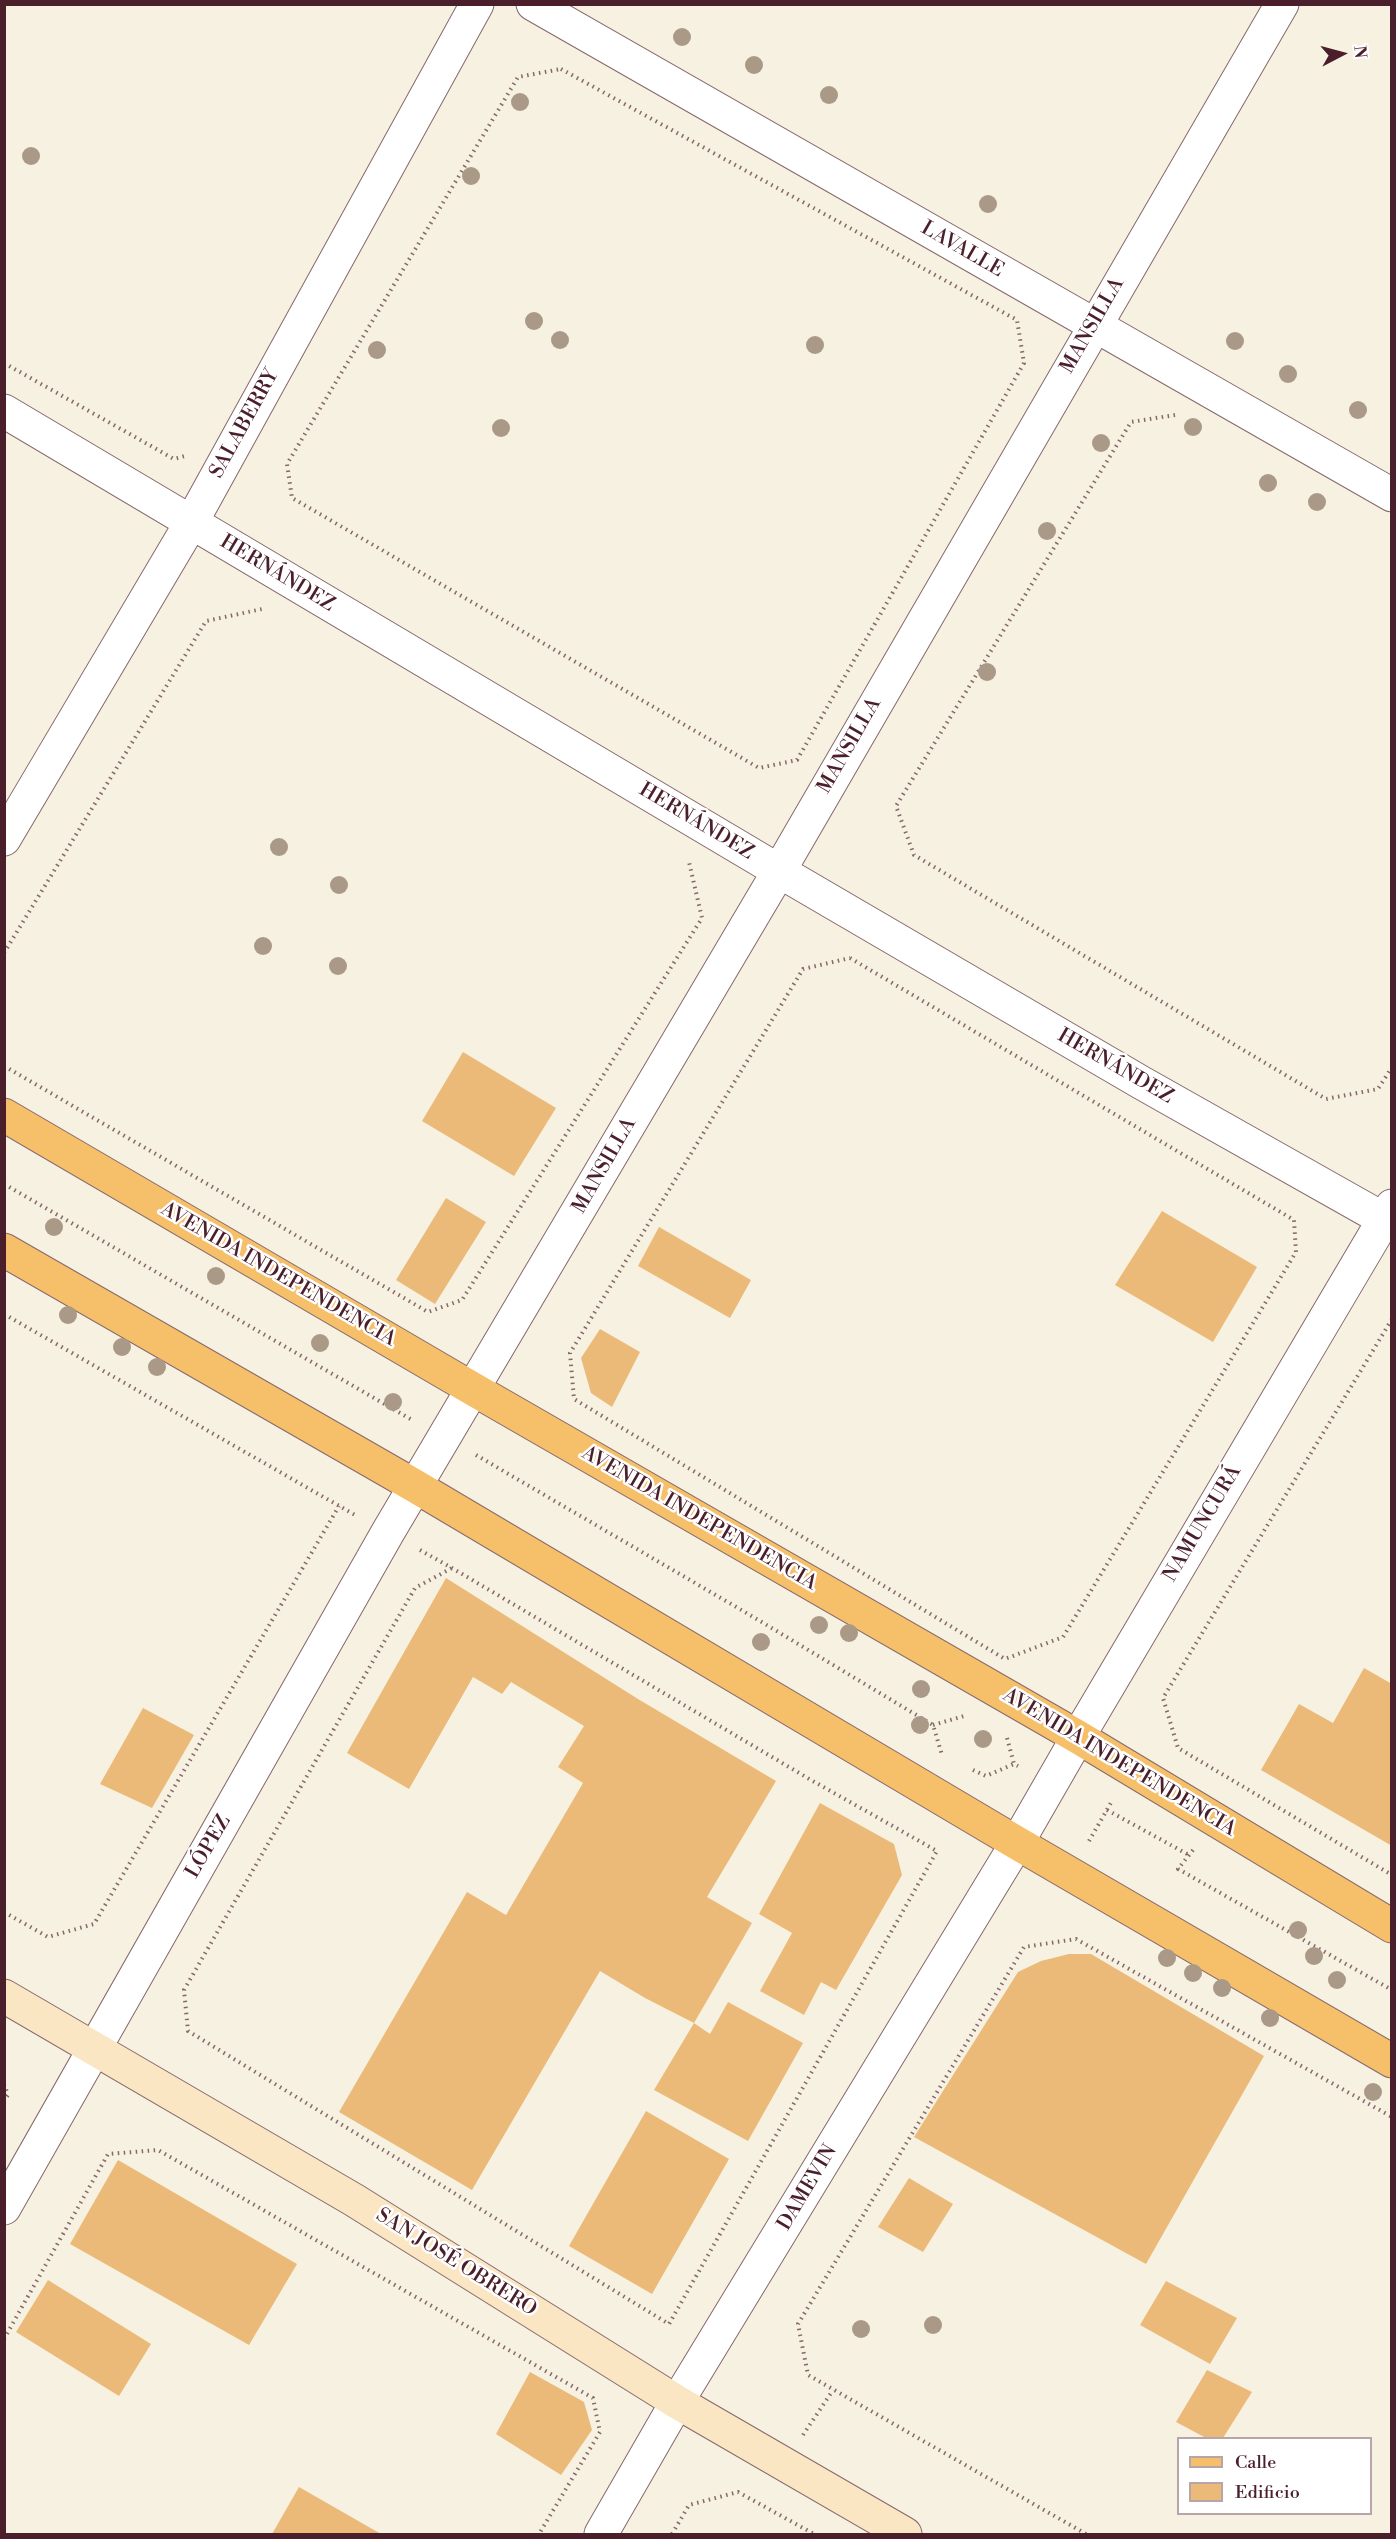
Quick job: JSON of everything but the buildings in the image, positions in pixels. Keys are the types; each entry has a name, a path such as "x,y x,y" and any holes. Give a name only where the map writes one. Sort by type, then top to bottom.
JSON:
{"main road":[{"name":"AVENIDA INDEPENDENCIA","path":"4,1115 473,1389 1078,1737 1392,1926"},
{"path":"4,1250 415,1486 1017,1843 1392,2061"}],"street":[{"name":"SALABERRY","path":"4,839 191,524 477,4"},
{"name":"LAVALLE","path":"533,4 1392,495"},
{"name":"MANSILLA","path":"415,1486 779,871 1281,4"},
{"name":"HERNÁNDEZ","path":"4,411 191,524 1142,1083 1389,1217"},
{"name":"NAMUNCURÁ","path":"1017,1843 1389,1217"},
{"name":"LÓPEZ","path":"4,2208 415,1486"},
{"name":"DAMEVIN","path":"601,2535 677,2402 1017,1843"},
{"name":"SAN JOSÉ OBRERO","path":"4,1996 354,2200 677,2402 905,2535"}],"path":[{"path":"561,69 1017,320 1024,363 797,760 759,768 292,498 287,464 518,77 561,69"},
{"path":"4,363 174,459"},
{"path":"1180,414 1131,422 896,806 914,855 1326,1099 1378,1089 1392,1067"},
{"path":"4,953 206,621 271,607"},
{"path":"4,1066 428,1312 462,1300 702,918 690,863 680,857"},
{"path":"574,1399 570,1353 803,969 850,958 1294,1220 1296,1252 1063,1637 1005,1659"},
{"path":"4,1184 745,1612 933,1725 942,1756 951,1760"},
{"path":"4,1314 452,1568 811,1780 937,1851 669,2324 188,2031 184,1990 415,1588 452,1568"},
{"path":"1392,1319 1163,1698 1178,1748 1392,1875"},
{"path":"4,1912 48,1937 94,1924 339,1506"},
{"path":"933,1725 969,1715"},
{"path":"1006,1737 1014,1764 1049,1786"},
{"path":"969,1768 986,1776 1014,1764"},
{"path":"1085,1847 1117,1791"},
{"path":"1107,1810 1189,1855"},
{"path":"1195,1847 1178,1869 1392,1990"},
{"path":"1086,2535 808,2376 798,2324 1024,1947 1076,1939 1392,2117"},
{"path":"4,2084 8,2095 4,2100"},
{"path":"4,2339 108,2154 158,2150 593,2398 600,2432 539,2535"},
{"path":"672,2535 689,2505 738,2492 814,2535"}]}
